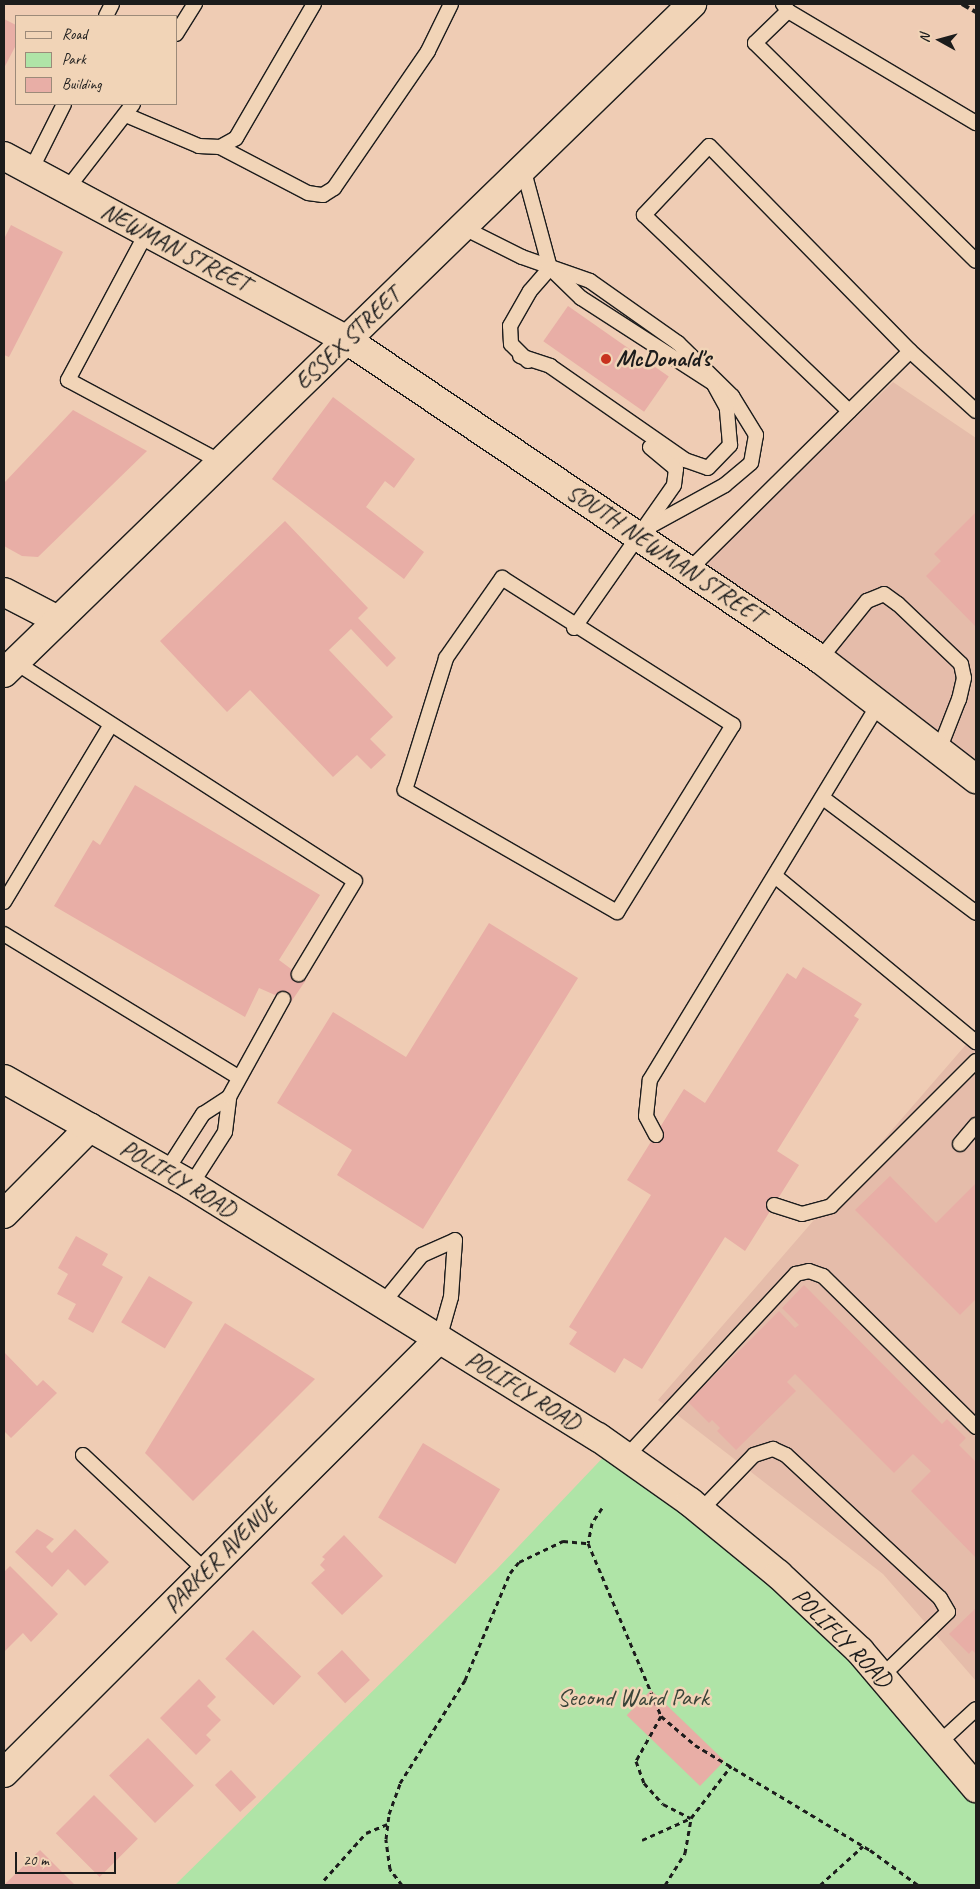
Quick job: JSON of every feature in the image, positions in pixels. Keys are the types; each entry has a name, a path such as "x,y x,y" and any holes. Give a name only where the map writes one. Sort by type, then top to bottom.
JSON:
{"main road":[{"name":"ESSEX STREET","path":"10,668 692,4"},
{"name":"NEWMAN STREET","path":"4,156 347,340"},
{"name":"SOUTH NEWMAN STREET","path":"347,340 820,659 976,779"},
{"path":"4,592 58,620"},
{"name":"POLIFLY ROAD","path":"4,1079 167,1170 626,1457 701,1510 778,1574 882,1676 976,1788"},
{"path":"4,1214 90,1126"},
{"name":"PARKER AVENUE","path":"4,1772 439,1339"}],"lane":[{"path":"178,31 195,4"},
{"path":"220,147 236,138 314,4"},
{"path":"67,189 130,109 199,146 220,147 308,193 323,195 334,188 428,51 451,4"},
{"path":"976,123 786,7 755,43 976,262"},
{"path":"31,170 64,105"},
{"path":"850,411 644,215 709,146 910,351 976,411"},
{"path":"520,356 550,366 685,460 708,468 730,445 727,408 712,383 581,298 550,268 523,168"},
{"path":"462,227 550,268 590,281 678,343 732,396 756,435 751,463 726,485 636,534"},
{"path":"147,232 68,380 221,462"},
{"path":"550,268 530,291 510,326 511,344 520,356 676,469 665,499 636,534 574,628"},
{"path":"688,570 910,351"},
{"path":"502,578 574,628 733,725 617,912 405,790 446,658 502,578"},
{"path":"820,659 867,601 884,594 898,604 961,664 964,678 959,699 938,750"},
{"path":"10,668 110,726 354,881 299,974"},
{"path":"656,1135 646,1116 650,1080 879,704"},
{"path":"4,902 110,726"},
{"path":"823,798 976,913"},
{"path":"775,876 976,1042"},
{"path":"4,934 238,1077"},
{"path":"190,1185 225,1132 229,1097 238,1077 283,999"},
{"path":"774,1205 802,1214 831,1206 976,1061"},
{"path":"167,1170 203,1114 229,1097"},
{"path":"960,1144 976,1125"},
{"path":"382,1304 422,1254 455,1240 450,1297 439,1339"},
{"path":"626,1457 796,1274 809,1271 823,1276 976,1426"},
{"path":"701,1510 754,1455 773,1449 786,1455 940,1598 948,1612 882,1676"},
{"path":"83,1455 206,1571"},
{"path":"939,1743 976,1709"}],"path":[{"path":"602,1508 592,1523 588,1543 661,1716 695,1745 731,1766 789,1806 862,1846 918,1885"},
{"path":"402,1885 390,1869 388,1824 400,1783 466,1680 510,1573 519,1562 563,1541 588,1543"},
{"path":"661,1716 636,1760 644,1783 663,1804 691,1818"},
{"path":"665,1885 685,1852 691,1818 731,1766"},
{"path":"642,1840 691,1818"},
{"path":"324,1880 366,1834 388,1824"},
{"path":"820,1885 862,1846"}],"shaded area":[{"path":"893,382 976,438 976,775 689,578"},
{"path":"976,1033 976,1681 883,1574 658,1400"}],"green space":[{"name":"Second Ward Park","path":"613,1447 778,1574 976,1788 976,1885 175,1885 496,1570"}],"building":[{"path":"4,19 15,24 15,47 4,68"},
{"path":"11,225 63,252 9,357 4,355 4,239"},
{"name":"McDonald's","path":"568,306 669,377 644,412 543,341"},
{"path":"333,397 415,459 394,488 385,481 366,507 424,552 404,579 272,479"},
{"path":"73,410 147,451 38,557 22,556 4,546 4,483"},
{"path":"976,512 976,627 926,576 941,561 934,554"},
{"path":"285,521 368,608 358,618 396,658 387,667 351,629 329,650 393,717 370,739 386,755 371,769 357,755 333,777 250,690 227,712 160,641"},
{"path":"135,785 320,895 279,960 306,980 291,1002 259,988 245,1017 54,906 93,840 100,845"},
{"path":"489,923 578,978 423,1229 337,1175 352,1150 277,1103 333,1012 406,1057"},
{"path":"803,967 862,1004 854,1016 859,1019 777,1151 799,1165 745,1251 725,1237 642,1369 624,1358 615,1373 569,1344 577,1332 569,1327 651,1195 627,1180 684,1089 705,1103 787,973 796,979"},
{"path":"890,1176 936,1223 976,1183 976,1299 960,1315 855,1210"},
{"path":"76,1236 108,1254 102,1265 123,1277 93,1333 68,1319 76,1304 57,1294 68,1274 58,1268"},
{"path":"149,1276 193,1302 165,1349 121,1322"},
{"path":"804,1285 942,1424 947,1419 966,1438 959,1445 976,1462 976,1558 911,1491 931,1471 913,1454 894,1473 795,1374 787,1382 796,1391 736,1450 717,1431 720,1428 712,1420 709,1423 688,1402 779,1311 795,1328 799,1325 782,1308"},
{"path":"225,1323 315,1379 193,1501 145,1453"},
{"path":"4,1352 37,1386 43,1380 57,1393 11,1438 4,1431"},
{"path":"423,1443 500,1489 455,1564 378,1518"},
{"path":"37,1529 54,1539 46,1547 52,1553 75,1529 109,1562 85,1586 68,1569 52,1587 15,1552"},
{"path":"344,1535 383,1576 342,1615 311,1583 325,1570 320,1565 325,1559 322,1557"},
{"path":"10,1566 58,1614 31,1642 23,1633 4,1652 4,1572"},
{"path":"976,1608 976,1654 972,1650 969,1654 949,1634"},
{"path":"253,1630 301,1677 273,1705 225,1659"},
{"path":"342,1650 370,1680 345,1703 317,1673"},
{"path":"199,1679 216,1697 207,1706 221,1720 206,1735 211,1740 196,1755 160,1718"},
{"path":"651,1690 724,1761 700,1786 627,1715"},
{"path":"148,1738 194,1785 155,1823 109,1776"},
{"path":"231,1770 256,1797 240,1812 215,1785"},
{"path":"94,1795 138,1839 100,1877 56,1833"},
{"path":"40,1850 75,1885 4,1885"}],"railway":[{"path":"962,4 976,12"}],"place":[{"name":"McDonald's","path":"606,359"}]}
